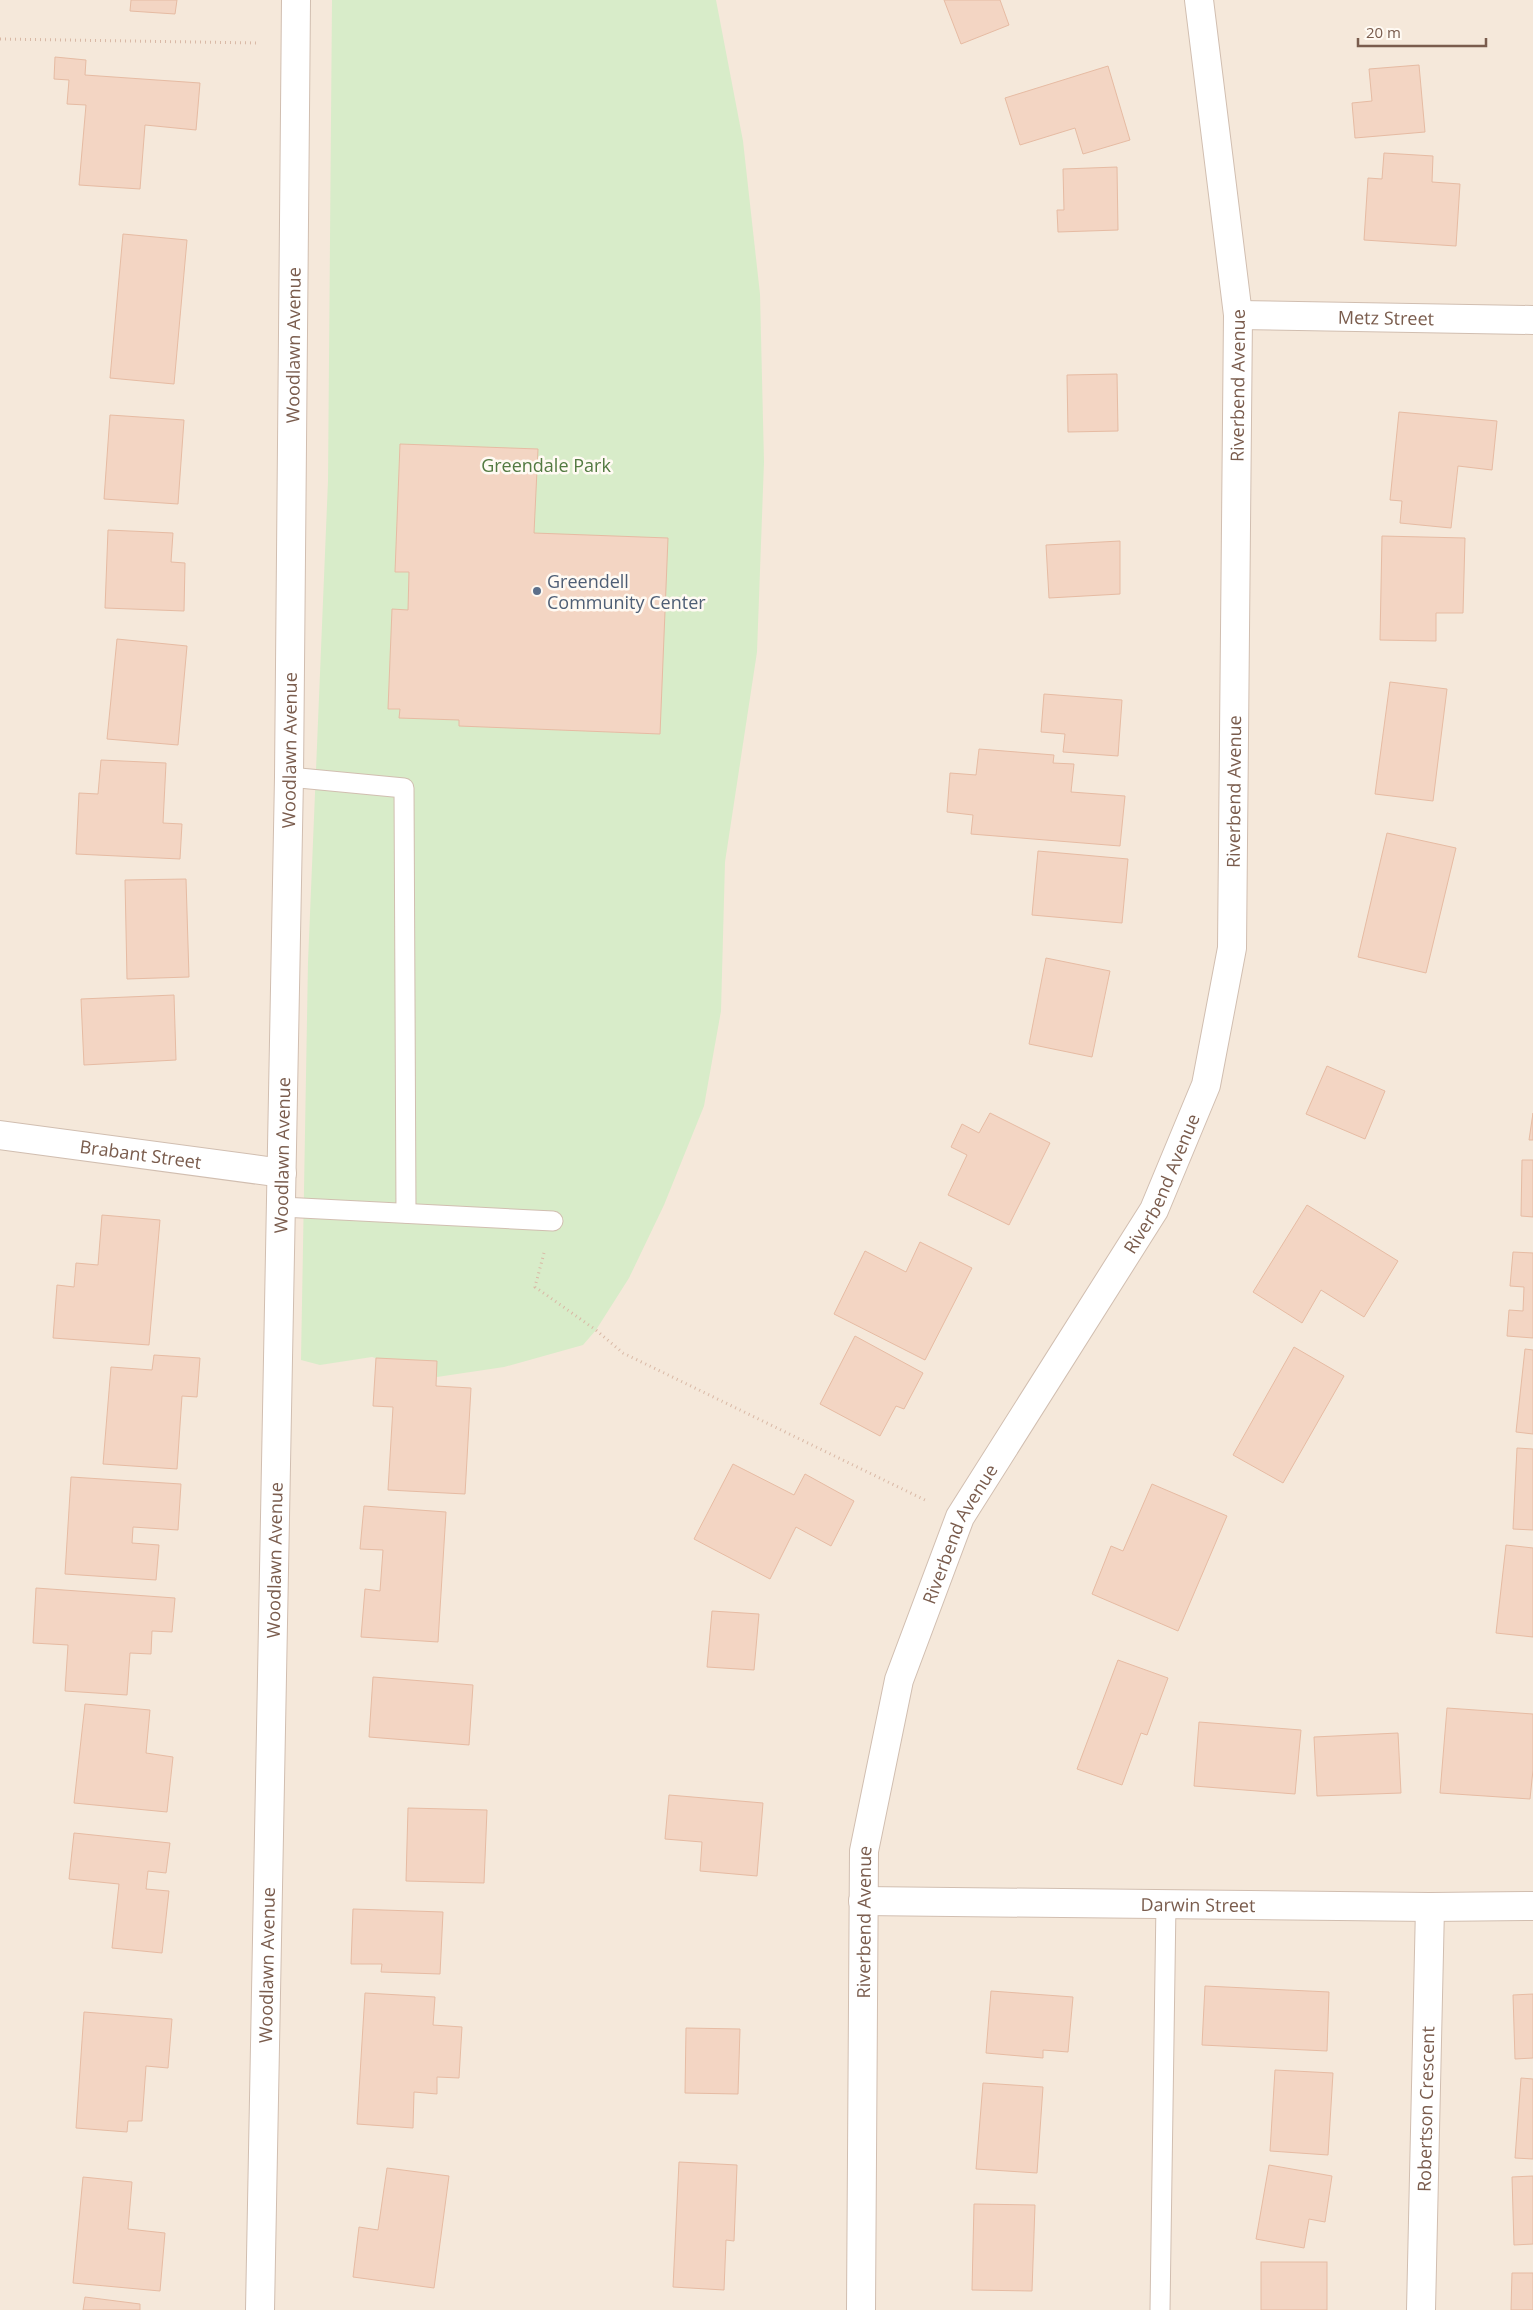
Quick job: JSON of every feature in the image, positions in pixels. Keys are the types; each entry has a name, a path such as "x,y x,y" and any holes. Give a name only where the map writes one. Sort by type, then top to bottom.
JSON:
{"street":[{"name":"Woodlawn Avenue","path":"260,2310 289,777 296,0"},
{"name":"Riverbend Avenue","path":"861,2310 864,1851 899,1680 960,1517 1154,1210 1206,1085 1232,948 1238,315 1198,0"},
{"name":"Metz Street","path":"1238,315 1533,320"},
{"name":"Brabant Street","path":"0,1135 282,1173"},
{"name":"Darwin Street","path":"864,1902 1166,1903 1430,1907 1533,1906"},
{"name":"Robertson Crescent","path":"1421,2310 1430,1907"}],"lane":[{"path":"289,777 404,788 406,1213"},
{"path":"282,1207 553,1221"},
{"path":"1160,2310 1166,1903"}],"path":[{"path":"0,39 295,44"},
{"path":"553,1221 535,1287 596,1330 623,1353 960,1517"}],"shaded area":[{"path":"0,0 1533,0 1533,2310 0,2310"}],"green space":[{"name":"Greendale Park","path":"332,0 716,0 743,141 760,294 764,462 757,652 725,862 721,1011 704,1106 664,1205 629,1278 596,1330 583,1345 504,1367 437,1377 372,1357 320,1365 301,1360 308,962 328,481"}],"building":[{"path":"131,0 177,0 175,14 130,11"},
{"path":"944,0 1000,0 1009,25 961,44"},
{"path":"55,57 86,60 85,75 200,83 196,130 145,125 140,189 79,185 86,105 67,104 69,80 54,79"},
{"path":"1419,65 1425,132 1355,138 1352,103 1372,101 1369,69"},
{"path":"1108,66 1130,140 1083,154 1075,128 1020,145 1005,98"},
{"path":"1384,153 1433,156 1432,182 1460,184 1456,246 1364,240 1368,178 1382,179"},
{"path":"1117,167 1118,230 1058,232 1057,210 1064,210 1063,169"},
{"path":"123,234 187,240 174,384 110,378"},
{"path":"1117,374 1118,431 1068,432 1067,375"},
{"path":"1399,412 1497,421 1492,470 1458,466 1451,528 1400,523 1402,501 1390,500"},
{"path":"110,415 184,420 178,504 104,499"},
{"name":"Greendell Community Center","path":"400,444 538,449 534,533 668,538 660,734 459,726 459,720 399,718 400,709 388,709 392,609 408,610 409,572 395,572"},
{"path":"108,530 173,533 171,562 185,563 184,611 105,608"},
{"path":"1382,536 1465,538 1463,613 1436,613 1436,641 1380,640"},
{"path":"1120,541 1120,594 1049,598 1046,545"},
{"path":"117,639 187,646 178,745 107,739"},
{"path":"1390,682 1447,689 1433,801 1375,794"},
{"path":"1044,694 1122,700 1118,756 1063,752 1065,734 1041,732"},
{"path":"979,749 1054,755 1053,763 1074,764 1071,792 1125,796 1120,846 971,834 973,815 947,812 950,773 976,775"},
{"path":"101,760 166,763 163,823 182,824 180,859 76,854 79,793 98,794"},
{"path":"1387,833 1456,848 1426,973 1358,957"},
{"path":"1038,851 1128,859 1122,923 1032,915"},
{"path":"186,879 189,977 127,979 125,880"},
{"path":"1046,958 1110,971 1092,1057 1029,1044"},
{"path":"174,995 176,1060 84,1065 81,999"},
{"path":"1327,1066 1385,1091 1365,1139 1306,1114"},
{"path":"990,1113 1050,1143 1009,1225 948,1195 967,1155 951,1147 962,1124 979,1133"},
{"path":"1533,1113 1533,1140 1529,1140"},
{"path":"1522,1160 1533,1160 1533,1217 1521,1216"},
{"path":"1307,1205 1398,1261 1364,1317 1321,1290 1302,1323 1253,1292"},
{"path":"102,1215 160,1220 149,1345 53,1338 57,1285 74,1287 76,1263 98,1265"},
{"path":"920,1242 972,1268 925,1360 834,1314 865,1251 906,1272"},
{"path":"1513,1252 1533,1253 1533,1338 1507,1336 1509,1310 1523,1311 1524,1287 1510,1286"},
{"path":"855,1336 923,1373 904,1409 896,1406 880,1436 820,1404"},
{"path":"1294,1347 1344,1376 1283,1483 1233,1455"},
{"path":"1525,1349 1533,1350 1533,1434 1516,1432"},
{"path":"154,1355 200,1358 197,1397 182,1396 177,1469 103,1464 111,1367 152,1370"},
{"path":"376,1358 437,1361 436,1386 471,1388 465,1494 388,1490 393,1407 373,1406"},
{"path":"1517,1448 1533,1449 1533,1530 1513,1529"},
{"path":"733,1464 794,1495 805,1474 854,1501 831,1546 796,1527 770,1579 694,1539"},
{"path":"71,1477 181,1484 178,1530 133,1527 132,1543 159,1545 156,1580 65,1574"},
{"path":"1152,1484 1227,1516 1178,1631 1092,1594 1111,1546 1123,1551"},
{"path":"364,1506 446,1512 438,1642 361,1637 365,1589 380,1591 383,1550 360,1549"},
{"path":"1506,1545 1533,1548 1533,1637 1496,1633"},
{"path":"36,1588 175,1598 172,1632 152,1631 151,1654 130,1653 127,1695 65,1691 68,1645 33,1643"},
{"path":"712,1611 759,1614 754,1670 707,1667"},
{"path":"1118,1660 1168,1678 1147,1735 1141,1733 1122,1785 1077,1769"},
{"path":"373,1677 473,1685 469,1745 369,1737"},
{"path":"85,1704 150,1710 146,1753 173,1757 167,1812 74,1803"},
{"path":"1447,1708 1533,1714 1533,1770 1530,1799 1440,1793"},
{"path":"1199,1722 1301,1730 1295,1794 1194,1786"},
{"path":"1398,1733 1401,1793 1317,1796 1314,1737"},
{"path":"669,1795 763,1803 757,1876 700,1871 702,1842 665,1839"},
{"path":"408,1808 487,1810 484,1883 406,1881"},
{"path":"74,1833 170,1843 166,1873 148,1871 146,1889 169,1891 162,1953 112,1948 119,1884 69,1879"},
{"path":"353,1909 443,1912 440,1974 381,1972 382,1964 351,1964"},
{"path":"1205,1986 1329,1992 1327,2051 1202,2045"},
{"path":"991,1991 1073,1997 1068,2052 1043,2050 1043,2058 986,2053"},
{"path":"365,1993 435,1997 433,2025 462,2027 459,2078 437,2077 437,2094 414,2092 413,2128 357,2124"},
{"path":"1533,1994 1533,2058 1515,2059 1513,1995"},
{"path":"84,2012 172,2019 168,2068 146,2066 142,2121 128,2121 127,2132 76,2128"},
{"path":"686,2028 740,2029 738,2094 685,2093"},
{"path":"1275,2070 1333,2073 1328,2155 1270,2151"},
{"path":"1521,2078 1533,2079 1533,2159 1515,2158"},
{"path":"983,2083 1043,2087 1037,2173 976,2169"},
{"path":"679,2162 737,2165 734,2241 726,2240 724,2290 673,2287"},
{"path":"1269,2165 1332,2176 1325,2222 1309,2219 1304,2248 1256,2239"},
{"path":"387,2168 449,2176 434,2288 353,2277 359,2227 378,2230"},
{"path":"1533,2176 1533,2244 1514,2245 1512,2177"},
{"path":"83,2177 132,2182 128,2229 165,2233 160,2291 73,2283"},
{"path":"974,2204 1035,2205 1032,2291 972,2290"},
{"path":"1261,2262 1327,2262 1327,2310 1261,2310"},
{"path":"1512,2273 1533,2273 1533,2310 1511,2310"},
{"path":"85,2297 140,2304 140,2310 83,2310"}],"place":[{"name":"Greendell Community Center","path":"537,591"}]}
